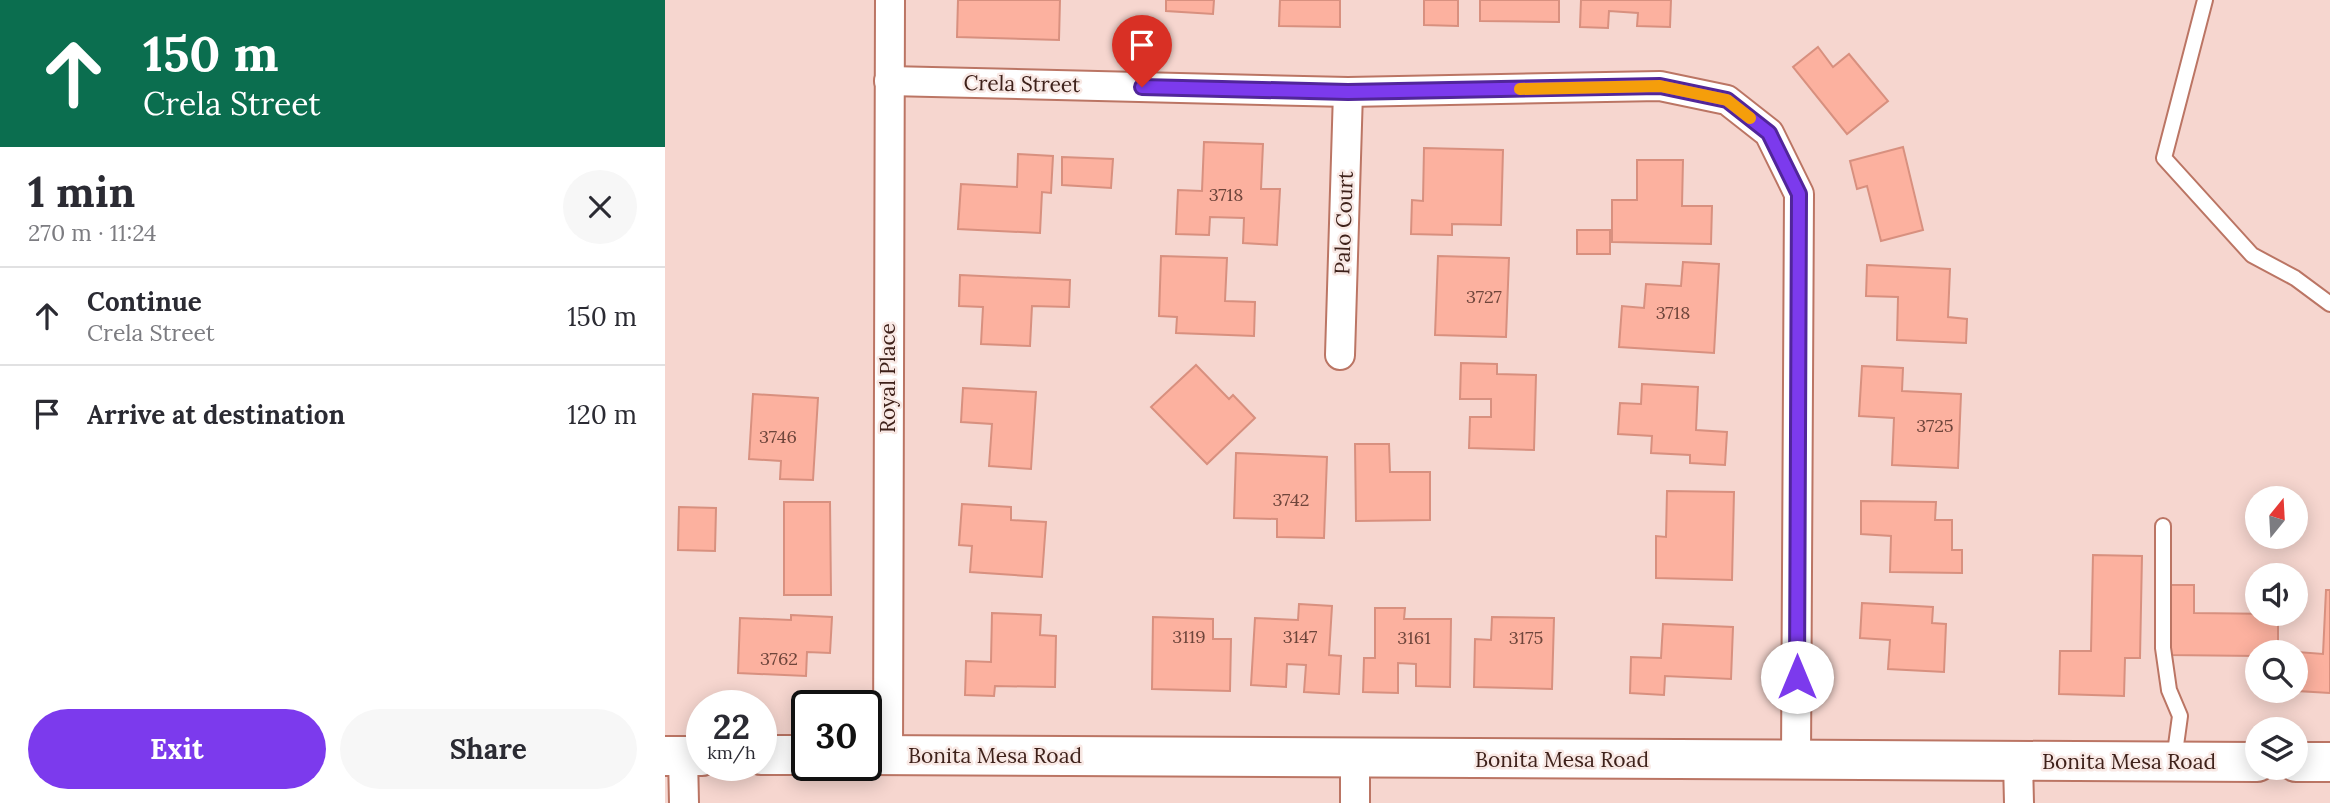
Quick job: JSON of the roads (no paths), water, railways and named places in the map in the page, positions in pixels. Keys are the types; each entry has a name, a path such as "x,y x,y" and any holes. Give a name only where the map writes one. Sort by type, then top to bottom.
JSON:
{"street":[{"name":"Royal Place","path":"878,690 890,0"},
{"name":"Crela Street","path":"889,81 1348,92 1660,86 1727,100 1769,133 1799,194 1796,760"},
{"name":"Palo Court","path":"1340,355 1348,92"},
{"name":"Bonita Mesa Road","path":"882,755 2245,762"},
{"path":"683,756 684,803"},
{"path":"1355,759 1355,803"},
{"path":"2018,762 2019,803"},
{"path":"2308,762 2330,762"}],"lane":[{"path":"2205,0 2164,158 2252,255 2295,278 2330,304"},
{"path":"2164,526 2163,648 2169,690 2180,716 2173,762"}]}
